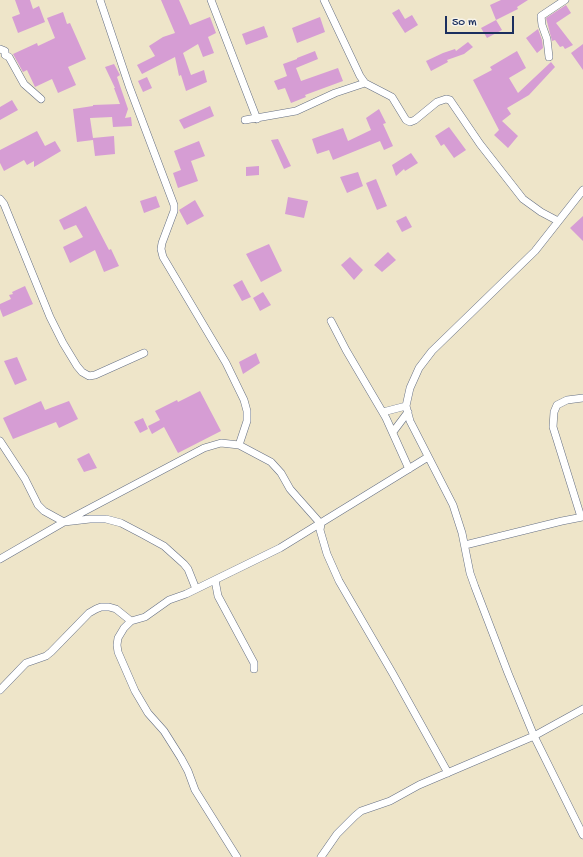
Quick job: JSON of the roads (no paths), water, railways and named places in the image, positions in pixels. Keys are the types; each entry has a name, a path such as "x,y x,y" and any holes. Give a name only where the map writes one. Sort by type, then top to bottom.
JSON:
{"street":[{"path":"100,0 129,86 174,205 162,243 161,250 163,257 226,363 244,400 247,411 247,420 239,445"},
{"path":"211,0 257,119"},
{"path":"324,0 360,76 365,83 392,97 406,120 410,122 415,120 437,102 446,99 450,100 480,144 523,199 558,221"},
{"path":"549,57 547,39 542,25 541,16 565,0"},
{"path":"0,49 5,51 5,55 9,57 24,84 41,99"},
{"path":"245,120 296,111 335,93 365,83"},
{"path":"583,190 535,251 432,351 419,368 410,388 407,409 410,422 453,505 465,545 470,573 534,736 583,835"},
{"path":"0,199 6,210 50,317 63,343 82,372 89,376 144,353"},
{"path":"331,321 346,350 383,412 409,469"},
{"path":"465,545 582,517 553,427 554,412 557,405 567,400 583,398"},
{"path":"383,412 407,409"},
{"path":"393,432 407,409"},
{"path":"0,441 26,479 38,505 44,511 64,522 106,519 121,523 164,546 188,569 196,588"},
{"path":"0,559 64,522 211,445 221,443 239,445 271,462 281,473 290,489 321,524"},
{"path":"238,857 195,790 188,771 181,758 164,731 148,713 135,691 118,652 118,638 124,628 131,621 145,617 169,600 186,594 280,548 428,457"},
{"path":"321,524 320,530 327,554 339,581 448,773"},
{"path":"215,580 218,596 254,663 254,669"},
{"path":"0,690 26,663 46,656 89,613 96,609 101,607 109,607 116,609 131,621"},
{"path":"321,857 337,834 354,816 361,811 390,801 419,785 534,736 583,709"}]}
